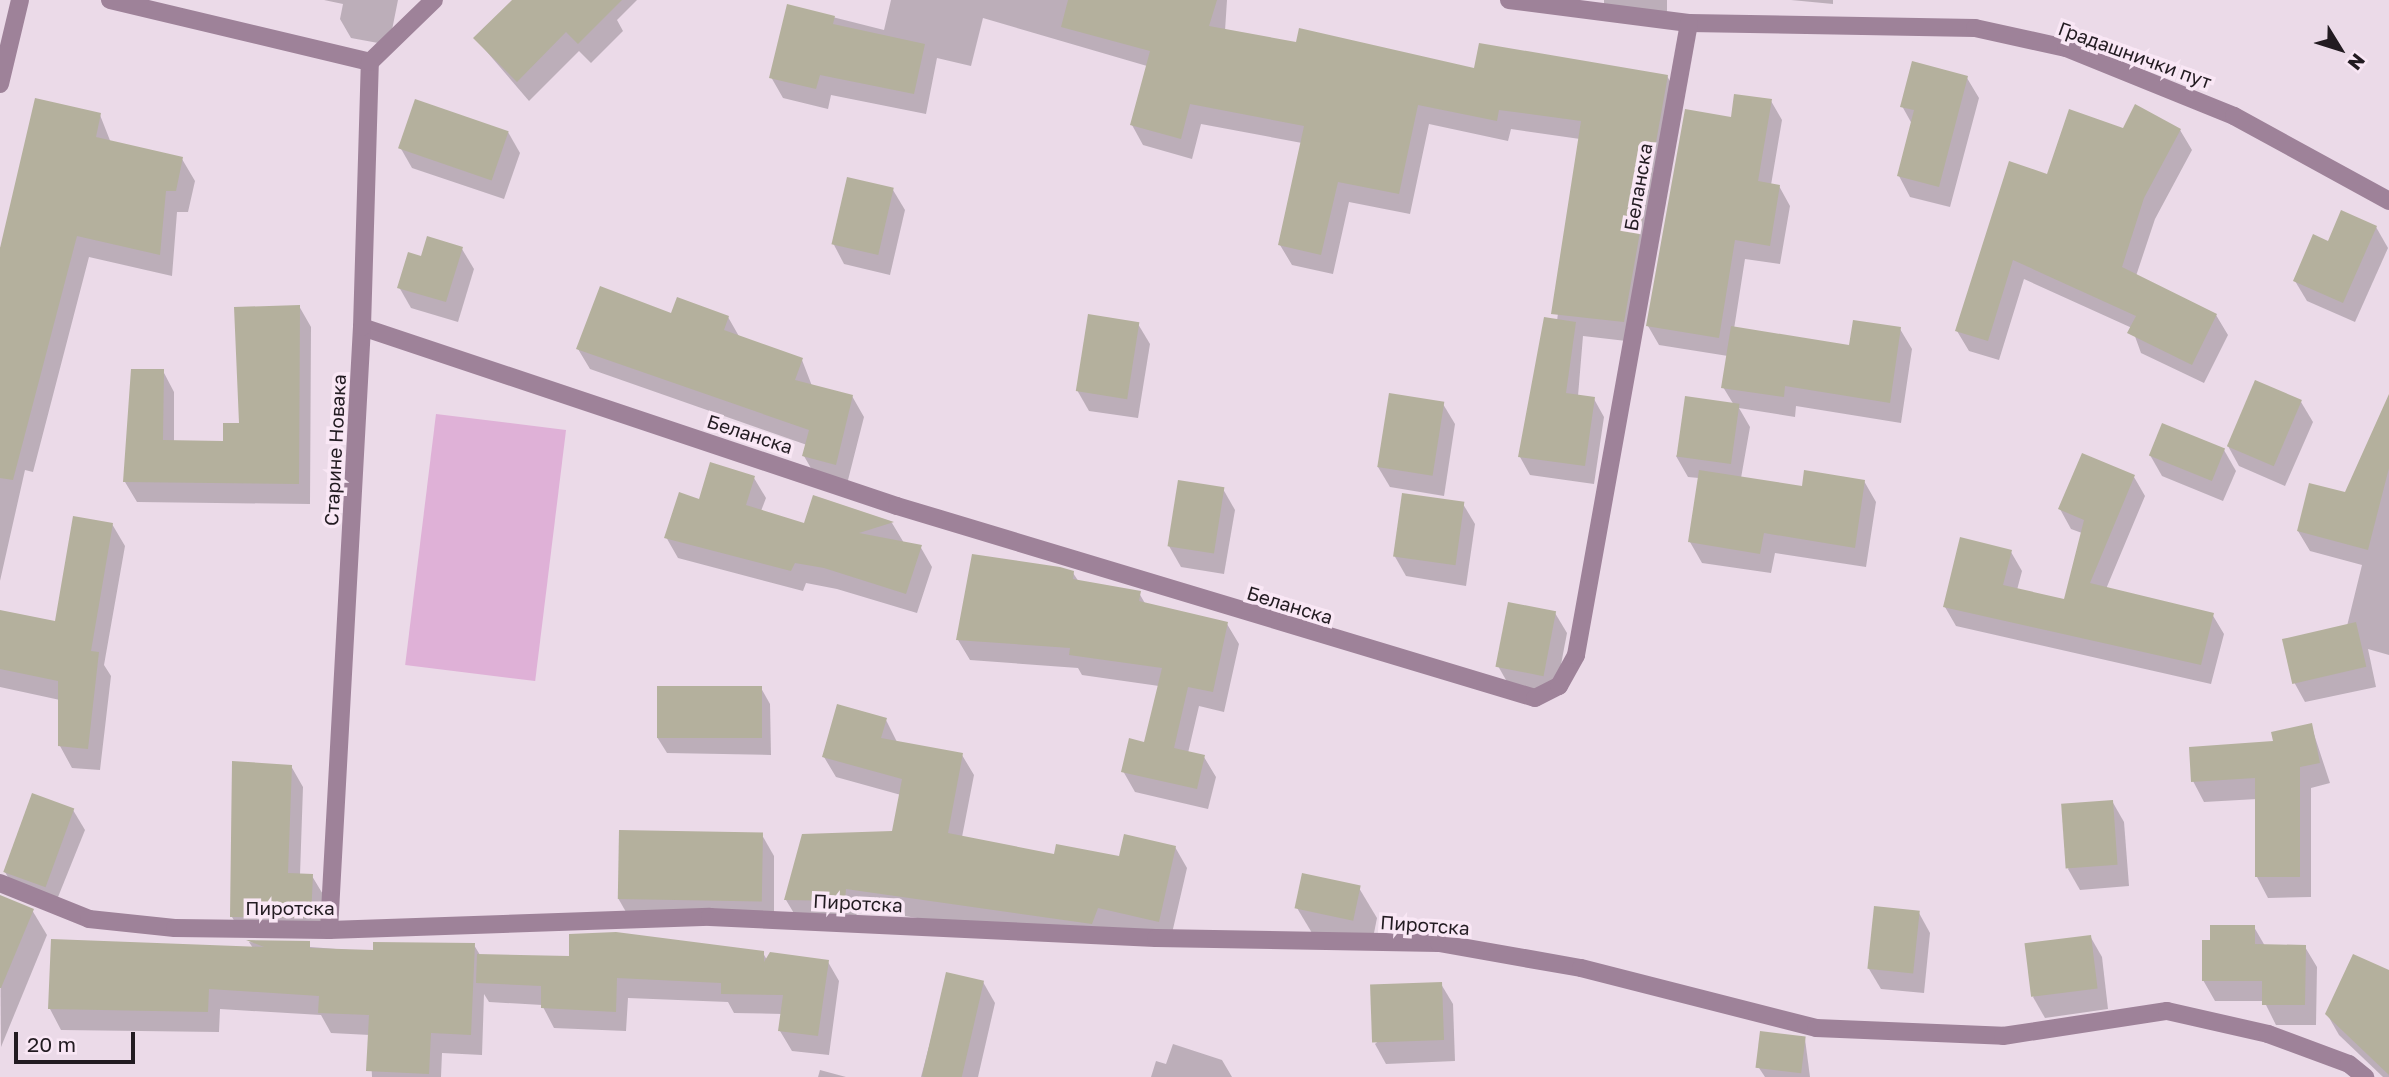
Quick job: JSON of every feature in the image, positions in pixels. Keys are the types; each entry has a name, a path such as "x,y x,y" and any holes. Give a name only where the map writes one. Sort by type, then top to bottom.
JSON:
{"street":[{"path":"0,84 20,0"},
{"path":"110,0 370,62 434,0"},
{"name":"Градашнички пут","path":"1509,0 1689,23 1975,28 2066,48 2234,116 2389,201"},
{"name":"Беланска","path":"362,327 897,506 1535,698 1559,686 1576,655 1689,23"},
{"name":"Старине Новака","path":"329,930 362,327 370,62"},
{"name":"Пиротска","path":"0,883 89,919 175,928 329,930 709,917 1156,938 1439,943 1581,968 1714,1005 1816,1028 2003,1036 2167,1011 2267,1034 2349,1064 2365,1077"}],"shaded area":[{"path":"436,414 566,430 535,681 405,665"}],"building":[{"path":"512,0 622,0 578,44 566,32 517,82 473,38"},
{"path":"1068,0 1217,0 1209,26 1296,42 1299,28 1474,68 1479,43 1668,75 1624,322 1551,314 1581,121 1499,110 1497,121 1418,105 1399,194 1338,182 1321,255 1278,245 1304,126 1190,104 1181,139 1130,125 1150,51 1061,27"},
{"path":"787,4 835,16 833,24 925,44 914,94 820,75 816,89 769,78"},
{"path":"1912,61 1968,76 1939,187 1897,176 1914,110 1900,107"},
{"path":"1734,94 1772,99 1758,181 1780,185 1770,246 1735,240 1719,338 1646,326 1685,109 1731,117"},
{"path":"35,98 101,113 96,137 183,157 176,191 166,191 160,255 77,236 13,480 0,478 0,248"},
{"path":"415,99 509,131 492,180 398,148"},
{"path":"2135,104 2181,129 2144,198 2122,267 2217,314 2192,365 2127,333 2136,316 2013,260 1988,341 1955,331 2009,161 2047,174 2069,109 2123,128"},
{"path":"847,177 894,188 878,255 831,244"},
{"path":"2341,210 2377,226 2343,303 2293,281 2313,234 2328,241"},
{"path":"427,236 463,247 446,302 397,288 408,252 421,256"},
{"path":"600,286 671,313 677,297 729,316 724,330 803,358 795,380 853,395 836,465 802,456 809,430 576,349"},
{"path":"300,305 299,484 123,482 131,369 164,369 163,440 223,441 223,423 239,423 234,307"},
{"path":"1088,314 1139,322 1127,399 1076,391"},
{"path":"1544,317 1576,322 1566,393 1595,397 1585,466 1518,457"},
{"path":"1853,320 1901,327 1890,403 1785,386 1784,397 1721,388 1731,326 1849,345"},
{"path":"2255,380 2302,400 2274,466 2227,446"},
{"path":"1389,393 1444,402 1433,476 1377,467"},
{"path":"2389,394 2389,468 2368,550 2297,531 2309,483 2345,492"},
{"path":"1685,396 1739,404 1731,464 1677,456"},
{"path":"2162,423 2225,448 2212,481 2149,455"},
{"path":"2082,453 2135,475 2090,583 2214,613 2201,665 1943,607 1960,537 2012,550 2003,585 2064,599 2084,520 2058,509"},
{"path":"710,462 755,476 746,505 804,523 813,495 894,522 859,533 922,545 906,594 824,568 795,563 791,571 664,538 679,492 699,499"},
{"path":"1699,470 1802,486 1804,470 1865,480 1855,548 1764,533 1760,554 1688,542"},
{"path":"1178,480 1224,487 1214,554 1168,546"},
{"path":"1402,493 1464,502 1455,565 1393,556"},
{"path":"73,516 113,523 91,651 99,652 88,749 58,746 58,681 0,669 0,610 55,621"},
{"path":"972,554 1060,567 1074,571 1073,579 1141,591 1139,601 1228,622 1213,692 1188,687 1174,748 1205,755 1197,789 1121,772 1129,738 1144,742 1162,668 1069,655 1070,648 956,640"},
{"path":"1508,602 1556,611 1544,676 1495,667"},
{"path":"2356,622 2366,667 2292,684 2282,639"},
{"path":"657,686 762,686 762,738 657,738"},
{"path":"837,704 887,718 881,738 963,753 948,833 1054,854 1056,844 1119,856 1124,834 1176,846 1159,922 1098,908 1092,924 846,889 845,901 784,900 802,834 892,831 902,779 822,757"},
{"path":"2312,723 2320,763 2300,767 2300,877 2255,877 2255,778 2191,782 2189,747 2273,741 2271,732"},
{"path":"232,761 292,765 288,873 313,874 311,918 230,917"},
{"path":"32,793 74,808 46,887 3,872"},
{"path":"2113,800 2118,865 2066,868 2061,804"},
{"path":"619,830 763,833 762,902 618,899"},
{"path":"1302,873 1361,885 1353,921 1295,908"},
{"path":"0,895 34,909 1,988 0,988"},
{"path":"1874,906 1920,911 1913,973 1867,969"},
{"path":"2210,925 2255,925 2255,944 2306,945 2305,1005 2262,1005 2262,981 2202,981 2202,940 2210,940"},
{"path":"616,932 764,951 764,962 770,952 829,960 818,1036 778,1031 783,995 721,994 721,983 617,978 616,1012 541,1008 541,986 476,983 477,954 569,956 569,934"},
{"path":"2091,935 2098,989 2031,997 2024,943"},
{"path":"51,939 264,947 246,940 310,941 310,948 373,950 373,942 475,943 471,1035 431,1033 429,1074 366,1071 369,1015 318,1013 319,996 209,989 208,1012 48,1009"},
{"path":"2353,954 2389,970 2389,1075 2325,1014"},
{"path":"946,972 984,981 962,1077 922,1076"},
{"path":"1442,982 1444,1040 1372,1042 1370,985"},
{"path":"1760,1031 1806,1037 1801,1073 1755,1068"}]}
